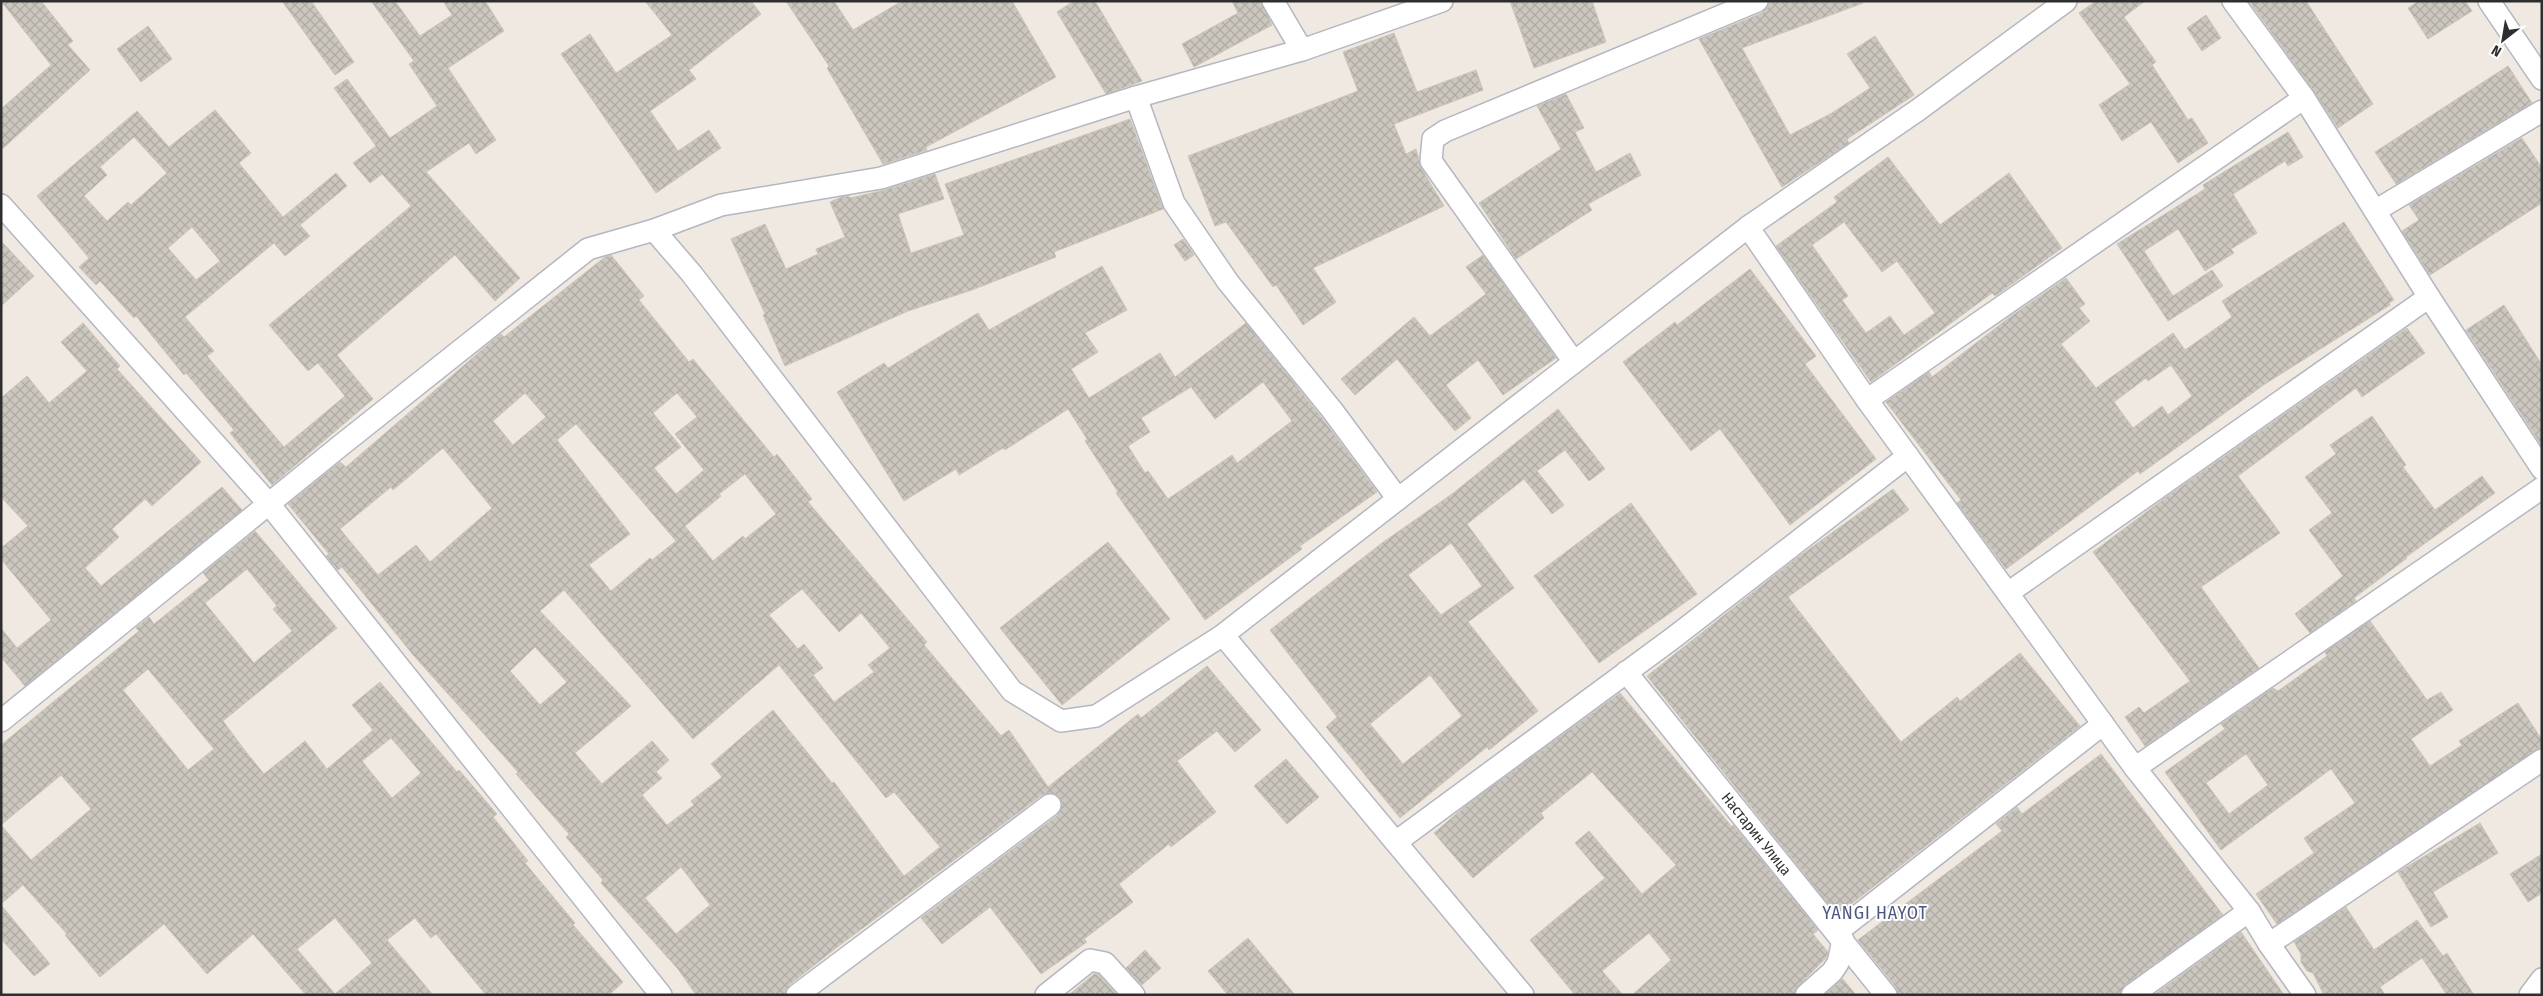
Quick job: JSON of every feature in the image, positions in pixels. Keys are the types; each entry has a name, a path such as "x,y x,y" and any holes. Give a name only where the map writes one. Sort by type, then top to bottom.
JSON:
{"street":[{"path":"1273,1 1302,50"},
{"path":"1,722 269,504 588,249 654,230 721,205 881,178 1136,97 1302,50 1442,1"},
{"path":"1574,362 1431,161 1433,139 1445,131 1757,1"},
{"path":"654,230 697,281 1012,691 1061,721 1096,716 1223,635 1748,227 1918,110 2066,1"},
{"path":"2233,1 2304,98 2429,297 2542,469"},
{"path":"2489,1 2542,79"},
{"path":"1136,97 1174,203 1228,282 1332,410 1398,499"},
{"path":"1867,400 2304,98"},
{"path":"2375,211 2542,111"},
{"path":"1,205 269,504 660,995"},
{"path":"1748,227 1867,400 2135,768 2249,911 2269,944 2305,995"},
{"path":"2008,593 2429,297"},
{"path":"1396,842 1626,672 1908,456"},
{"path":"2135,768 2542,488"},
{"path":"1223,635 1523,995"},
{"name":"Настарин Улица","path":"1626,672 1886,995"},
{"path":"1806,995 1832,972 1838,963 1840,936 2103,724"},
{"path":"2269,944 2542,760"},
{"path":"797,995 1050,805"},
{"path":"2132,995 2249,911"},
{"path":"1046,995 1090,960 1105,963 1134,995"},
{"path":"2530,995 2542,979"}],"building":[{"path":"1,1 41,1 73,41 68,45 90,70 1,150 1,109 51,65"},
{"path":"282,1 311,1 354,62 335,75"},
{"path":"371,1 395,1 420,36 452,15 443,1 485,1 504,31 448,68 496,140 476,154 469,143 426,172 520,278 495,301 455,255 337,355 373,399 272,485 230,433 234,430 186,373 184,375 136,316 134,318 100,281 96,285 79,267 89,258 37,196 137,111 169,147 215,110 251,153 239,163 283,217 336,173 347,186 300,225 310,236 285,256 274,243 185,317 214,351 207,356 284,447 345,396 318,363 308,371 269,325 411,206 382,174 370,183 353,163 376,146 334,88 347,79 390,138 437,106 409,64 414,61","holes":["134,137 167,173 131,205 128,202 107,221 84,196 107,175 100,167","192,227 220,261 196,280 168,248"]},
{"path":"645,1 751,1 761,14 689,70 696,79 650,111 678,151 709,130 721,148 656,193 561,54 590,34 616,73 672,35"},
{"path":"786,1 834,1 853,30 902,1 1012,1 1056,77 926,147 927,150 883,164 827,68 829,66"},
{"path":"1074,1 1095,1 1142,81 1106,94 1057,12"},
{"path":"1232,1 1261,1 1272,25 1194,67 1182,44 1238,13"},
{"path":"1510,1 1592,1 1606,42 1534,68"},
{"path":"1769,1 1863,3 1742,48 1790,135 1832,113 1870,88 1847,54 1875,36 1914,95 1847,139 1849,143 1782,187 1699,39 1762,13 1767,8"},
{"path":"2096,1 2145,1 2124,17 2156,62 2152,65 2188,120 2192,118 2208,143 2178,163 2151,122 2122,141 2099,105 2130,84 2079,13"},
{"path":"2249,1 2306,1 2373,104 2338,128 2314,91"},
{"path":"2419,1 2465,1 2472,11 2428,39 2408,8"},
{"path":"2206,15 2221,38 2202,51 2187,28"},
{"path":"148,26 172,59 141,82 117,49"},
{"path":"1394,33 1417,92 1476,70 1483,90 1394,124 1406,154 1416,149 1421,168 1444,206 1313,268 1336,302 1303,325 1276,285 1273,287 1226,222 1215,226 1188,156 1358,91 1343,52"},
{"path":"2508,66 2532,103 2396,184 2375,152"},
{"path":"1566,94 1584,128 1575,132 1596,172 1630,153 1641,175 1588,204 1592,210 1516,259 1479,203 1561,149 1537,106"},
{"path":"1130,119 1163,209 1054,252 1056,257 972,290 908,311 785,366 763,315 765,314 731,239 765,224 786,269 818,254 816,249 845,237 830,202 842,197 849,196 850,198 885,190 935,174 944,199 898,214 911,253 964,235 945,184"},
{"path":"2288,132 2303,157 2288,166 2285,161 2233,194 2257,233 2231,249 2234,253 2205,271 2178,229 2144,251 2173,296 2212,270 2223,286 2168,321 2117,244 2205,189 2203,185"},
{"path":"2522,138 2542,168 2542,203 2430,275 2402,231 2419,220 2409,205"},
{"path":"1888,157 1940,225 2009,173 2062,248 1995,296 1992,293 1871,382 1776,246 1837,202 1834,197","holes":["1844,222 1882,272 1897,261 1935,313 1904,335 1890,316 1866,333 1842,300 1848,296 1812,245"]},
{"path":"2344,222 2394,300 2389,303 2390,305 2265,384 2140,474 2138,471 2006,569 1957,503 1961,500 1886,402 1929,372 1932,377 2010,317 2066,278 2085,304 2079,308 2090,321 2061,344 2096,388 2173,333 2185,350 2232,317 2222,301","holes":["2171,365 2192,396 2168,415 2162,406 2133,428 2114,402 2146,378 2148,381"]},
{"path":"1183,239 1194,255 1185,261 1174,245"},
{"path":"1,241 34,276 1,306"},
{"path":"611,255 644,296 639,300 689,362 693,359 774,457 777,454 812,499 808,502 927,642 924,645 1001,736 1009,730 1048,787 1138,714 1141,718 1207,666 1261,730 1235,752 1217,731 1177,761 1216,812 1171,847 1169,844 1119,884 1133,902 1084,939 1087,942 1041,974 990,907 942,944 921,918 1058,815 1062,803 1055,794 1049,793 1042,795 840,945 789,985 785,995 696,995 678,969 601,883 603,880 566,837 569,834 516,774 518,772 414,656 342,567 338,570 326,556 329,554 288,504 340,462 346,467 491,342 501,334 504,337 605,257","holes":["525,393 546,417 513,445 493,421","677,393 697,417 675,434 704,470 676,494 654,468 681,447 653,413","576,424 676,541 652,560 650,558 611,591 589,565 630,534 557,440","443,448 492,508 430,562 416,545 378,575 340,529 391,487 393,490","745,474 776,514 745,539 743,536 713,561 685,526 721,496 719,494","802,589 839,632 861,613 890,648 868,665 874,672 834,702 813,675 823,668 804,644 798,649 769,615","564,590 693,739 779,665 886,798 894,792 940,847 904,876 834,782 832,783 773,710 711,764 722,777 691,801 694,805 667,825 642,795 662,778 656,772 669,760 652,741 602,784 575,753 631,706 540,611","535,647 567,682 540,705 510,671","681,867 710,905 676,934 645,898"]},
{"path":"1483,255 1556,358 1503,395 1478,360 1446,385 1471,418 1455,431 1397,359 1355,395 1341,379 1414,317 1430,336 1486,294 1466,267"},
{"path":"1102,266 1127,310 1085,333 1098,352 1071,369 1089,398 1160,353 1175,377 1246,323 1322,418 1377,492 1300,546 1302,549 1205,620 1116,493 1118,492 1085,441 1087,439 1068,409 1005,450 1003,448 959,475 956,469 904,501 837,392 884,363 888,368 978,313 989,330","holes":["1263,382 1292,421 1237,463 1232,455 1168,499 1148,471 1145,473 1128,446 1150,432 1141,418 1191,387 1215,419"]},
{"path":"1750,269 1816,356 1805,364 1876,459 1790,525 1720,429 1691,451 1623,362 1675,322 1677,325"},
{"path":"2504,305 2542,365 2542,446 2466,330"},
{"path":"83,323 120,366 117,369 201,462 152,506 145,499 112,529 119,537 85,568 101,586 222,487 242,510 25,686 1,657 1,628 17,648 51,620 1,559 1,548 28,526 1,497 1,398 27,376 49,403 87,371 61,342"},
{"path":"2407,328 2425,353 2362,397 2356,388 2238,476 2280,533 2201,587 2259,668 2145,746 2125,717 2139,707 2144,713 2190,681 2093,552 2165,498"},
{"path":"1558,409 1605,469 1589,481 1565,450 1537,471 1564,505 1552,514 1524,479 1467,524 1514,588 1468,622 1538,711 1489,750 1487,747 1400,818 1326,727 1337,717 1270,630 1382,543 1452,494","holes":["1451,543 1482,586 1441,615 1408,575","1430,675 1462,716 1403,764 1370,724"]},
{"path":"2372,416 2406,465 2403,467 2435,510 2482,476 2495,493 2406,557 2354,598 2356,601 2310,633 2295,614 2343,576 2309,530 2332,513 2305,477 2336,454 2330,445"},
{"path":"1893,489 1909,510 1788,597 1901,742 1957,697 1960,701 2020,653 2080,726 1837,915 1647,676 1794,560"},
{"path":"1631,503 1697,594 1599,663 1534,576"},
{"path":"255,531 337,628 223,721 264,774 305,741 327,769 373,730 352,705 380,682 457,772 459,770 497,814 493,817 528,861 525,863 575,923 573,925 623,982 609,995 486,995 436,934 431,938 415,918 387,940 433,995 306,995 253,934 207,974 164,924 100,977 65,935 67,934 23,885 1,904 1,825 1,745 139,631 136,628 149,617 154,624 209,580 203,573","holes":["247,569 277,606 273,609 292,631 254,663 205,603","148,669 214,749 188,770 123,690","391,738 421,773 392,798 362,761","61,775 91,809 31,860 1,825","335,918 372,963 335,994 297,949"]},
{"path":"1108,542 1170,619 1062,705 1000,628"},
{"path":"2370,621 2427,700 2441,692 2453,710 2411,739 2430,766 2462,745 2459,741 2518,703 2542,740 2542,746 2277,924 2256,894 2314,853 2304,838 2355,803 2331,769 2221,850 2165,772 2225,729 2221,724 2273,688 2278,691 2327,656 2325,652","holes":["2246,754 2268,785 2229,814 2206,783"]},
{"path":"1620,693 1732,827 1733,825 1818,930 1813,934 1828,952 1826,958 1798,986 1794,995 1632,995 1671,960 1649,933 1602,971 1623,995 1575,995 1530,940 1605,878 1575,843 1589,831 1642,894 1676,865 1592,772 1541,813 1544,818 1473,878 1434,833 1469,803"},
{"path":"2101,754 2223,915 2125,985 2120,995 1898,995 1896,987 1858,940 2002,831 1996,824 2017,807 2022,814"},
{"path":"1286,759 1319,797 1287,824 1254,786"},
{"path":"2480,823 2498,853 2433,892 2448,917 2431,927 2398,872"},
{"path":"2542,854 2542,893 2528,902 2510,874"},
{"path":"1,905 50,964 34,976 1,939"},
{"path":"2346,907 2374,950 2417,920 2443,956 2447,953 2474,995 2447,995 2422,958 2380,987 2385,995 2324,995 2313,973 2307,971 2301,962 2301,954 2294,942"},
{"path":"2241,932 2284,995 2154,995"},
{"path":"1248,938 1295,995 1228,995 1208,971"},
{"path":"1145,950 1161,968 1142,985 1126,968"},
{"path":"1094,974 1098,974 1117,995 1069,995"},
{"path":"1843,979 1856,995 1825,995 1840,981"}],"district":[{"name":"YANGI HAYOT","path":"1875,913"}]}
